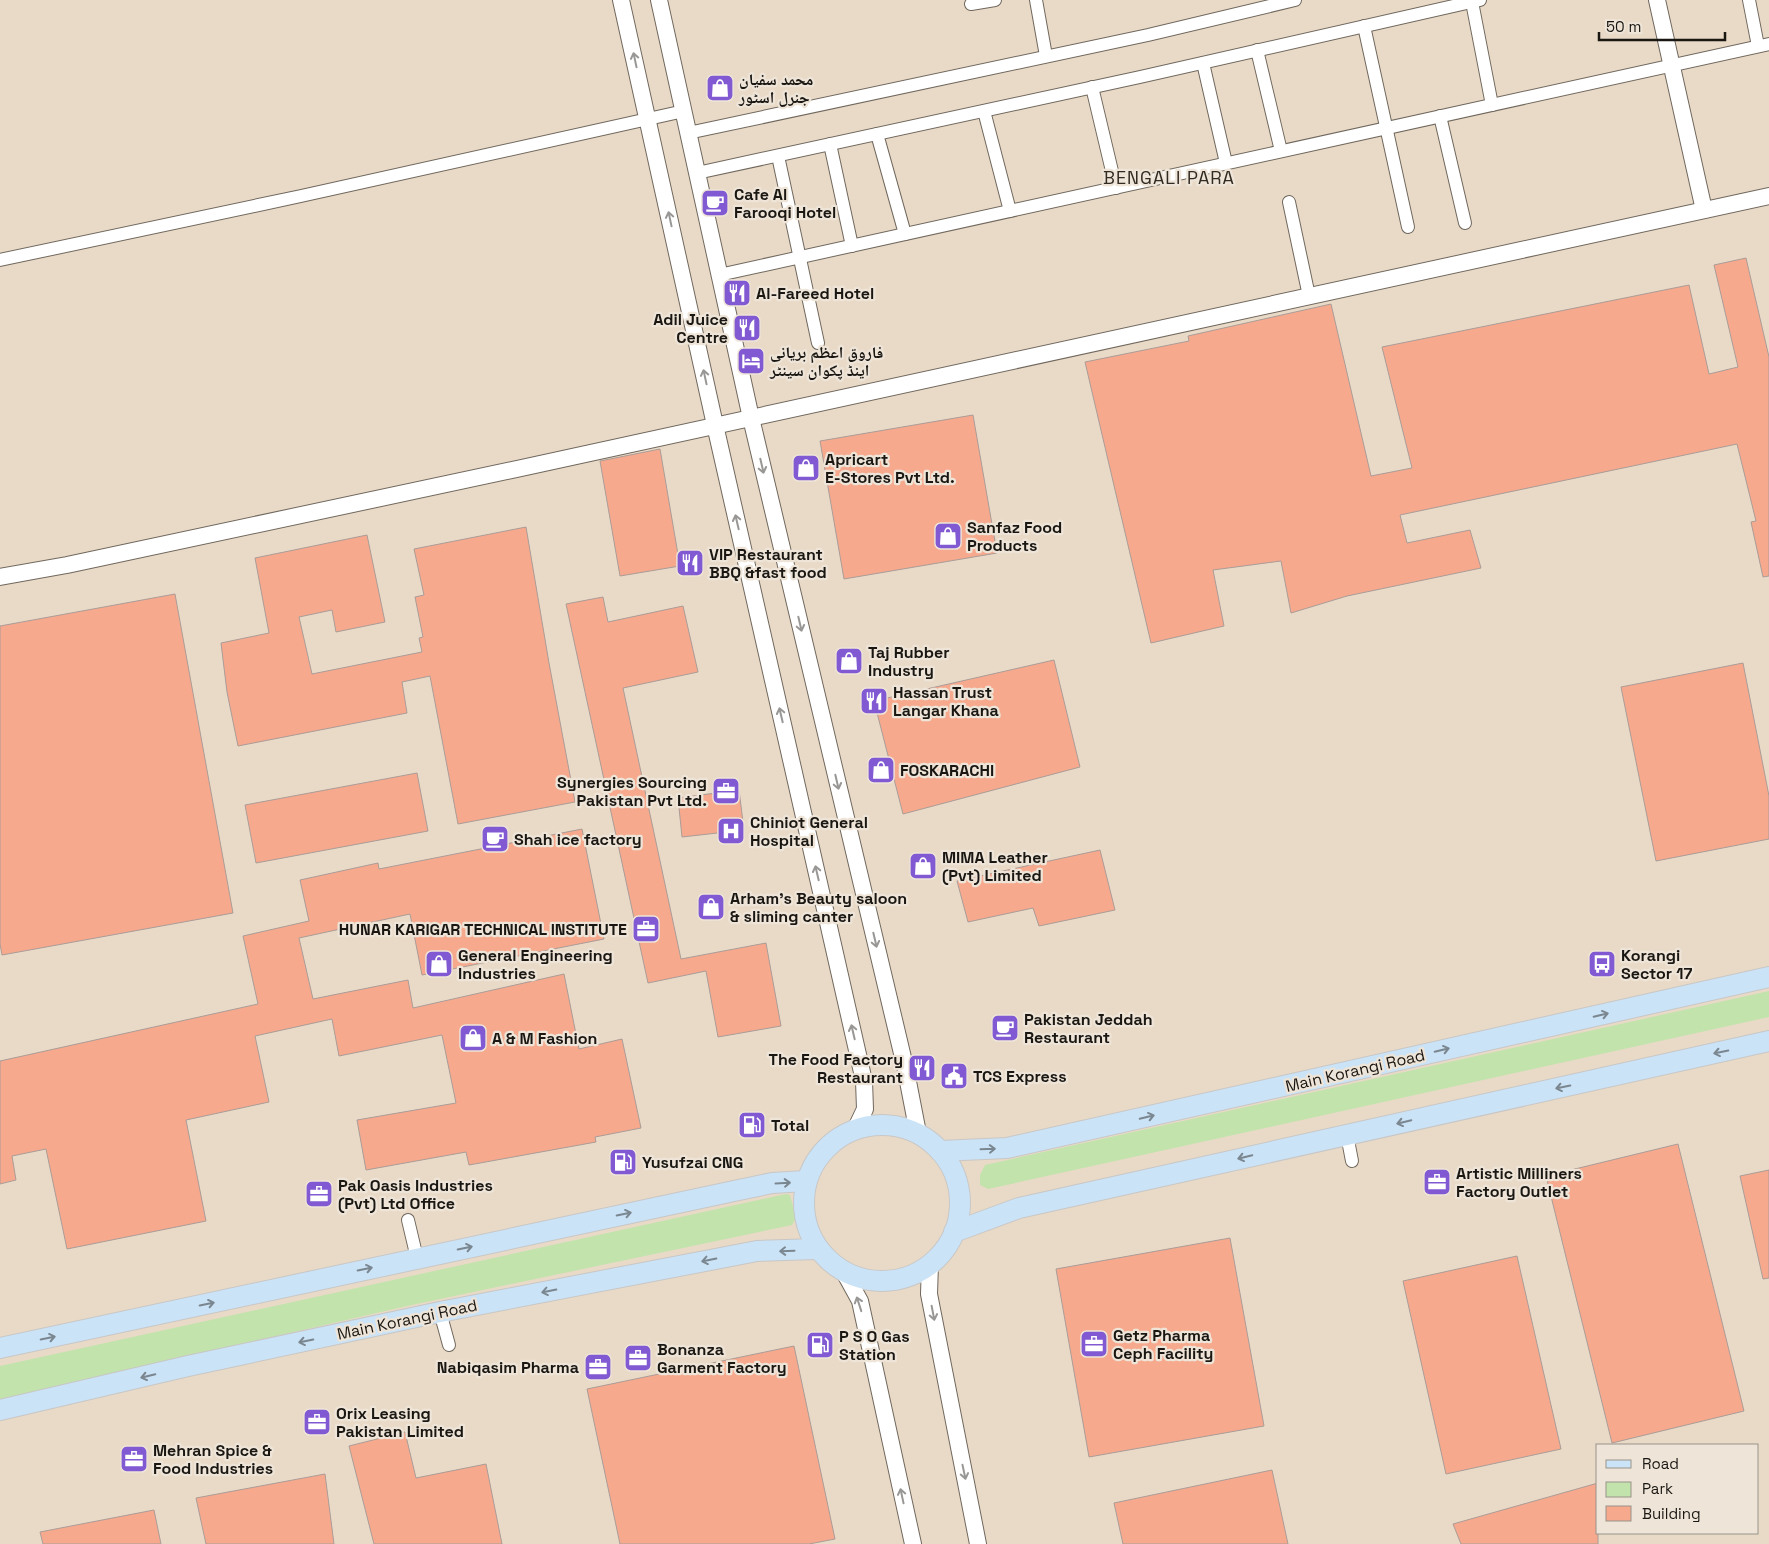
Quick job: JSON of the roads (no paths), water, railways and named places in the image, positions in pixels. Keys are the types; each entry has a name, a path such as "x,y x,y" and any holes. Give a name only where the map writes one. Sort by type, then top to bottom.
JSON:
{"main road":[{"name":"Main Korangi Road","path":"940,1150 1007,1148 1769,977"},
{"path":"954,1232 1019,1208 1769,1041"},
{"path":"881,1125 918,1133 940,1150 952,1168 959,1189 959,1211 954,1232 944,1250 930,1264 910,1275 888,1280 866,1279 844,1272 816,1249 809,1232 803,1207 806,1181 815,1162 827,1147 855,1130 881,1125"},
{"path":"0,1348 772,1183 806,1181"},
{"name":"Main Korangi Road","path":"0,1410 188,1366 440,1312 757,1251 816,1249"}],"street":[{"path":"622,0 715,425 864,1081 865,1109 855,1130"},
{"path":"659,0 751,418 903,1056 918,1133"},
{"path":"971,4 995,0"},
{"path":"1036,0 1046,56"},
{"path":"688,133 1148,35 1295,0"},
{"path":"1657,0 1704,210"},
{"path":"719,275 1763,45 1749,0"},
{"path":"697,173 1203,63 1476,1 1492,105"},
{"path":"1364,26 1408,227"},
{"path":"1257,50 1281,151"},
{"path":"1203,63 1226,163"},
{"path":"1092,87 1116,188"},
{"path":"0,260 684,111"},
{"path":"984,111 1010,211"},
{"path":"1440,116 1465,223"},
{"path":"877,134 905,234"},
{"path":"830,144 852,246"},
{"path":"778,156 818,343"},
{"path":"0,577 526,467 1769,196"},
{"path":"1289,202 1309,296"},
{"path":"1346,1135 1352,1161"},
{"path":"408,1220 417,1258"},
{"path":"930,1264 929,1294 978,1544"},
{"path":"844,1272 860,1301 913,1544"},
{"path":"440,1312 450,1345"}],"place":[{"name":"محمد سفیان جنرل اسٹور","path":"720,88"},
{"name":"Cafe Al Farooqi Hotel","path":"715,203"},
{"name":"Al-Fareed Hotel","path":"737,293"},
{"name":"Adil Juice Centre","path":"747,328"},
{"name":"فاروق اعظم بریانی اینڈ پکوان سینٹر","path":"751,361"},
{"name":"Apricart E-Stores Pvt Ltd.","path":"806,468"},
{"name":"Sanfaz Food Products","path":"948,536"},
{"name":"VIP Restaurant BBQ &fast food","path":"690,563"},
{"name":"Taj Rubber Industry","path":"849,661"},
{"name":"Hassan Trust Langar Khana","path":"874,701"},
{"name":"FOSKARACHI","path":"881,770"},
{"name":"Synergies Sourcing Pakistan Pvt Ltd.","path":"726,791"},
{"name":"Chiniot General Hospital","path":"731,831"},
{"name":"Shah ice factory","path":"495,839"},
{"name":"MIMA Leather (Pvt) Limited","path":"923,866"},
{"name":"Arham's Beauty saloon & sliming canter","path":"711,907"},
{"name":"HUNAR KARIGAR TECHNICAL INSTITUTE","path":"646,929"},
{"name":"General Engineering Industries","path":"439,964"},
{"name":"Korangi Sector 17","path":"1602,964"},
{"name":"Pakistan Jeddah Restaurant","path":"1005,1028"},
{"name":"A & M Fashion","path":"473,1038"},
{"name":"The Food Factory Restaurant","path":"922,1068"},
{"name":"TCS Express","path":"954,1076"},
{"name":"Total","path":"752,1125"},
{"name":"Yusufzai CNG","path":"623,1162"},
{"name":"Artistic Milliners Factory Outlet","path":"1437,1182"},
{"name":"Pak Oasis Industries (Pvt) Ltd Office","path":"319,1194"},
{"name":"Getz Pharma Ceph Facility","path":"1094,1344"},
{"name":"P S O Gas Station","path":"820,1345"},
{"name":"Bonanza Garment Factory","path":"638,1358"},
{"name":"Nabiqasim Pharma","path":"598,1367"},
{"name":"Orix Leasing Pakistan Limited","path":"317,1422"},
{"name":"Mehran Spice & Food Industries","path":"134,1459"}],"district":[{"name":"BENGALI PARA","path":"1169,178"}]}
